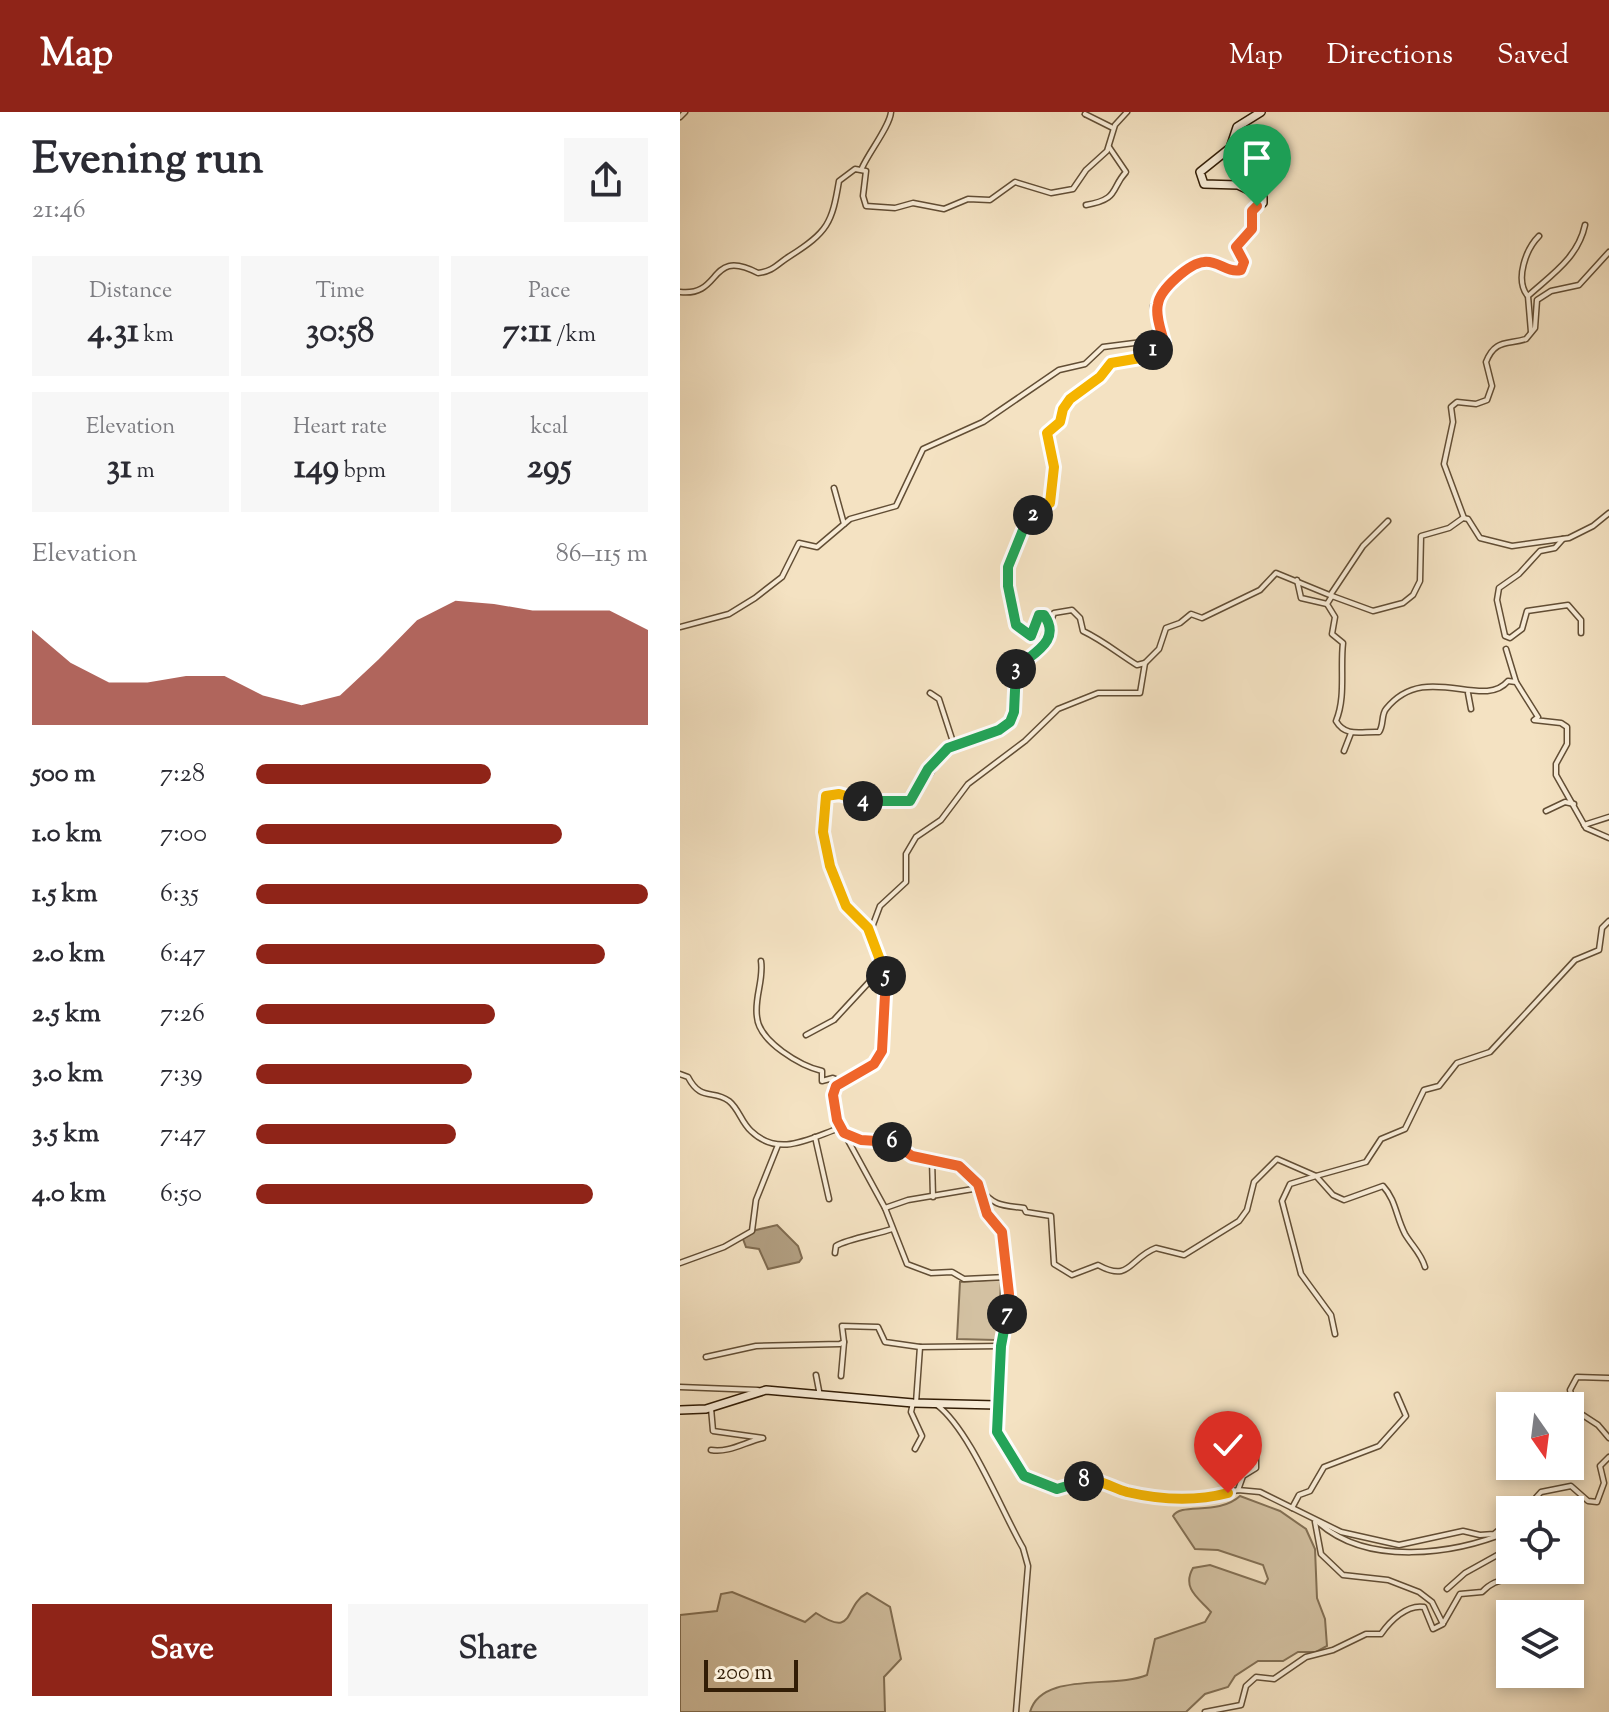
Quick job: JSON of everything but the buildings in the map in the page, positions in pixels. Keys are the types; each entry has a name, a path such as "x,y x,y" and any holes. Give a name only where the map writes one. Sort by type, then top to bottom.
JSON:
{"street":[{"path":"680,117 685,112"},
{"path":"680,292 699,291 733,264 744,265 758,273 776,269 818,236 836,208 839,181 862,168 873,144 888,125 891,112"},
{"path":"862,168 866,173 865,205 895,208 913,203 942,209 968,199 990,200 1015,182 1051,193 1073,189 1086,170 1109,147 1113,128 1127,112"},
{"path":"680,627 731,614 782,577 798,544 817,547 844,524 896,506 923,449 980,423 1059,370 1084,365 1103,347 1150,341 1156,329 1153,306 1187,269 1211,262 1234,271 1244,266 1236,247 1252,229 1252,211 1263,203 1263,197 1238,185 1201,178 1209,162 1231,147 1237,127 1259,113"},
{"path":"1085,114 1113,128"},
{"path":"1086,205 1108,199 1118,189 1126,172 1109,147"},
{"path":"1528,296 1567,261 1581,240 1585,225"},
{"path":"1531,335 1528,296 1521,283 1524,266 1539,236"},
{"path":"1609,252 1579,285 1548,292 1537,300 1531,335 1524,341 1498,343 1490,352 1486,362 1492,388 1487,400 1476,404 1457,402 1450,408 1453,422 1444,463 1464,518 1480,538 1504,545 1563,539 1580,534 1609,513"},
{"path":"1049,626 1042,614 1031,636 1016,625 1007,580 1010,560 1022,539 1027,520 1050,503 1054,467 1047,433 1060,422 1063,409 1070,399 1100,377 1111,363 1143,357 1163,346 1158,301"},
{"path":"834,488 844,524"},
{"path":"1007,1277 964,1279 952,1272 931,1273 907,1264 885,1208 842,1131 833,1095 836,1086 866,1071 882,1051 888,982 870,932 846,906 830,866 823,832 825,798 832,794 862,801 909,801 930,767 954,745 999,730 1010,722 1014,712 1014,673 1043,649 1054,613 1072,610 1079,616 1086,632 1101,638 1107,647 1137,665 1145,663 1159,649 1166,628 1180,623 1191,614 1202,618 1228,607 1260,590 1272,574 1297,580 1373,611 1403,603 1413,595 1420,581 1421,536 1449,528 1464,518"},
{"path":"1321,592 1335,593 1363,546 1388,521"},
{"path":"1563,539 1555,548 1540,551 1519,574 1499,588 1500,619 1509,639 1522,629 1526,611 1568,605 1581,620 1581,633"},
{"path":"1297,580 1301,598 1327,604 1335,617 1332,634 1343,643 1340,663 1343,707 1336,721 1351,733 1381,731 1386,709 1412,689 1433,685 1468,691 1498,689 1508,681 1516,682"},
{"path":"1327,604 1332,596"},
{"path":"1506,649 1516,682 1538,717 1534,719 1561,723 1567,727 1567,744 1555,772 1584,825 1591,833 1609,838"},
{"path":"870,932 880,906 906,882 907,849 917,836 942,819 968,784 1025,741 1063,706 1102,693 1140,693 1145,663"},
{"path":"1468,691 1471,709"},
{"path":"930,693 939,699 954,745"},
{"path":"1344,751 1351,733"},
{"path":"1546,811 1565,802 1574,804"},
{"path":"1584,825 1609,817"},
{"path":"1335,1334 1330,1312 1300,1273 1282,1201 1290,1184 1365,1162 1381,1139 1404,1130 1423,1091 1439,1086 1457,1063 1492,1050 1527,1008 1575,960 1599,950 1602,928 1609,921"},
{"path":"761,961 756,1017 760,1027 776,1047 800,1066 822,1071 822,1081 833,1078 845,1083"},
{"path":"806,1035 829,1024 883,967"},
{"path":"680,1074 688,1077 693,1086 706,1096 725,1098 737,1109 752,1133 778,1144 791,1145 842,1131 861,1140 894,1143 912,1156 965,1170 997,1204 1051,1216 1054,1264 1061,1271 1073,1275 1098,1265 1113,1273 1122,1272 1156,1248 1176,1255 1189,1253 1240,1220 1254,1182 1278,1159 1316,1176 1341,1200 1353,1198 1377,1185 1385,1187 1393,1197 1401,1226 1422,1256 1425,1267"},
{"path":"815,1137 829,1199"},
{"path":"680,1263 724,1247 752,1231 756,1200 778,1144"},
{"path":"932,1159 933,1197"},
{"path":"885,1208 979,1188"},
{"path":"979,1188 987,1214 1001,1230 1009,1298 1001,1346 995,1428 1018,1471 1044,1486 1063,1489 1093,1480 1127,1492 1194,1501 1238,1490 1264,1493 1317,1522 1339,1538 1394,1554 1496,1536"},
{"path":"835,1253 836,1246 845,1241 864,1239 892,1229"},
{"path":"873,1243 876,1233"},
{"path":"841,1376 842,1326 878,1327 882,1331 883,1342 920,1347 1001,1346"},
{"path":"706,1357 756,1346 844,1342"},
{"path":"915,1449 922,1436 911,1413 920,1347"},
{"path":"816,1375 820,1396"},
{"path":"1609,1378 1577,1377 1570,1390 1575,1410 1598,1425 1609,1438"},
{"path":"680,1387 766,1390 914,1403 997,1405"},
{"path":"680,1410 711,1408 766,1390"},
{"path":"1292,1508 1299,1495 1310,1491 1324,1467 1386,1440 1407,1415 1397,1395"},
{"path":"935,1404 953,1420 1023,1548 1028,1566 1016,1712"},
{"path":"711,1408 713,1431 763,1438 745,1442 725,1452 711,1450"},
{"path":"1238,1490 1243,1476 1256,1468 1256,1444"},
{"path":"1584,1497 1597,1502 1604,1483 1600,1466 1609,1457"},
{"path":"1537,1496 1571,1486 1582,1496"},
{"path":"1317,1522 1353,1536 1399,1545 1463,1531 1480,1535 1496,1532"},
{"path":"1317,1522 1321,1554 1343,1575 1388,1580 1419,1592 1432,1602 1444,1622"},
{"path":"1447,1589 1465,1573 1496,1556"},
{"path":"1205,1712 1241,1705 1246,1686 1256,1677 1274,1679 1306,1657 1333,1650 1366,1634 1381,1634 1394,1618 1411,1608 1424,1607 1433,1629 1440,1627 1460,1594 1482,1592 1491,1581 1496,1580"}],"shaded area":[{"path":"777,1225 798,1246 802,1258 799,1262 768,1269 759,1249 746,1247 743,1239 752,1231"},
{"path":"1001,1279 999,1329 995,1340 957,1339 960,1282"},
{"path":"1240,1496 1280,1511 1306,1529 1315,1549 1317,1598 1325,1619 1327,1646 1316,1652 1298,1652 1283,1661 1258,1661 1235,1676 1228,1687 1205,1694 1186,1712 1030,1712 1037,1699 1063,1686 1147,1675 1155,1639 1205,1622 1211,1612 1191,1588 1189,1582 1193,1568 1210,1565 1265,1584 1268,1579 1263,1565 1218,1550 1195,1549 1173,1516 1184,1510 1221,1506"},
{"path":"732,1592 805,1622 816,1613 837,1623 843,1622 867,1593 890,1607 901,1659 884,1677 885,1712 680,1712 680,1615 717,1611 721,1594"}],"route":[{"path":"1228,1493 1194,1501 1127,1492 1093,1480 1057,1489 1032,1481 1018,1471 995,1428 1001,1344 1009,1298 1002,1232 987,1214 978,1184 965,1170 951,1163 912,1156 892,1142 856,1139 841,1130 837,1120 834,1089 866,1071 882,1051 888,980 866,924 845,904 843,891 830,866 823,832 824,805 828,794 862,801 909,801 928,769 948,748 999,730 1013,718 1014,673 1019,665 1034,658 1046,644 1049,626 1044,615 1039,615 1031,636 1016,625 1007,580 1010,560 1022,539 1027,520 1050,503 1054,467 1047,433 1060,422 1063,409 1070,399 1100,377 1111,363 1140,358 1163,346 1158,301 1187,269 1209,262 1229,271 1242,270 1244,262 1236,247 1252,229 1252,211 1257,206"}]}
